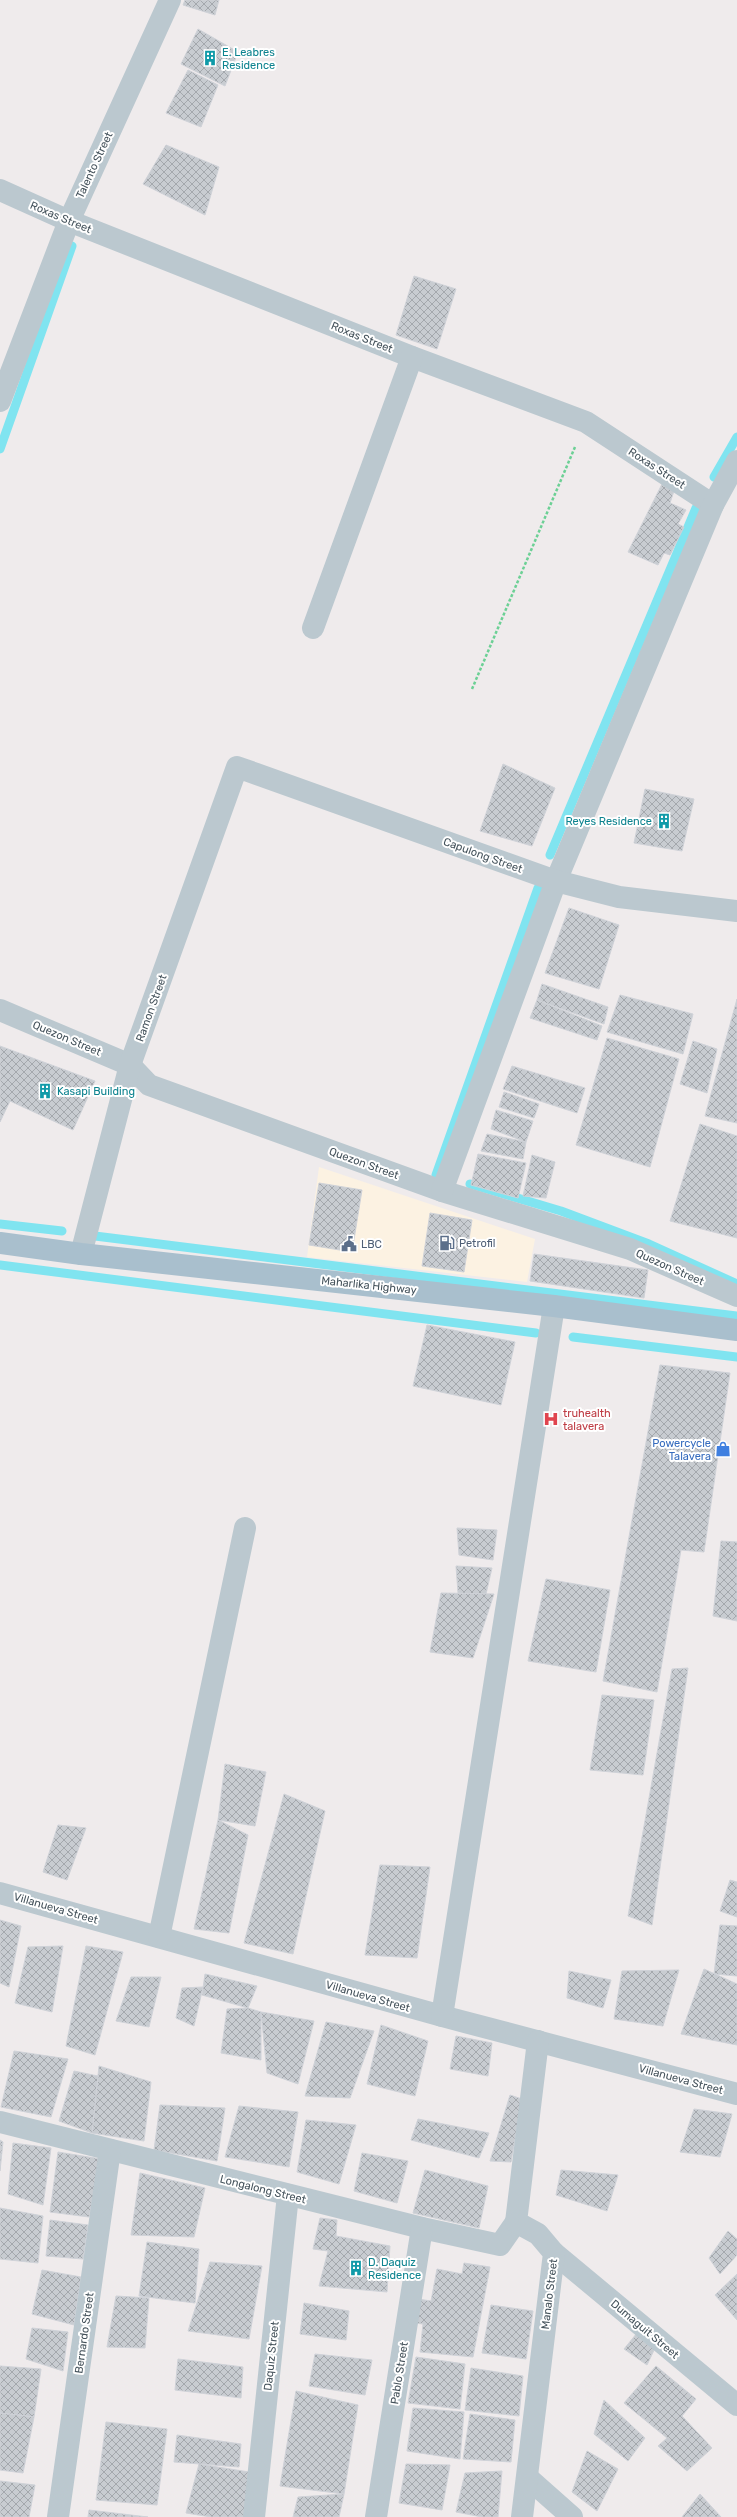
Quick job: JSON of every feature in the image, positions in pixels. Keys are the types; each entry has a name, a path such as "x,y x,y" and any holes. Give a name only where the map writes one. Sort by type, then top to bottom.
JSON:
{"main road":[{"name":"Maharlika Highway","path":"0,1243 81,1254 554,1306 737,1330"}],"street":[{"name":"Talento Street","path":"0,401 69,220 170,0"},
{"name":"Roxas Street","path":"0,190 69,220 412,358 586,422 713,505"},
{"path":"313,628 412,358"},
{"path":"442,1191 556,881 713,505 737,461"},
{"name":"Capulong Street","path":"237,767 556,881 619,897 737,911"},
{"name":"Ramon Street","path":"81,1254 130,1065 237,767"},
{"name":"Quezon Street","path":"0,1010 130,1065 149,1085 442,1191 630,1249 737,1296"},
{"path":"442,2016 554,1306"},
{"path":"159,1937 245,1528"},
{"name":"Villanueva Street","path":"0,1893 442,2016 737,2094"},
{"path":"516,2222 538,2041"},
{"name":"Longalong Street","path":"0,2122 422,2228 500,2245 516,2222"},
{"name":"Bernardo Street","path":"58,2517 110,2150"},
{"name":"Daquiz Street","path":"254,2517 288,2195"},
{"name":"Manalo Street","path":"516,2222 538,2234 554,2253 528,2478 522,2517"},
{"name":"Pablo Street","path":"376,2517 422,2228"},
{"name":"Dumaguit Street","path":"554,2253 737,2405"},
{"path":"528,2478 572,2517"}],"path":[{"path":"472,689 586,422"}],"shaded area":[{"path":"319,1167 535,1239 527,1282 307,1257"}],"building":[{"path":"185,0 219,0 215,15 183,5"},
{"name":"E. Leabres Residence","path":"198,29 238,52 225,86 181,64"},
{"path":"188,70 218,85 201,127 166,113"},
{"path":"166,145 219,167 205,215 143,184"},
{"path":"414,276 456,289 437,349 396,335"},
{"path":"662,484 674,491 670,503 686,510 678,524 684,527 670,555 664,553 658,565 628,552"},
{"path":"503,764 555,788 532,846 480,831"},
{"name":"Reyes Residence","path":"645,789 694,799 682,851 634,843"},
{"path":"569,908 619,925 599,989 545,973"},
{"path":"542,984 608,1007 604,1024 537,1000"},
{"path":"620,995 693,1014 683,1054 607,1032"},
{"path":"737,999 737,1123 705,1116"},
{"path":"537,1000 602,1026 597,1040 530,1018"},
{"path":"607,1038 679,1059 650,1167 576,1145"},
{"path":"693,1041 717,1049 707,1093 680,1084"},
{"name":"Kasapi Building","path":"0,1046 95,1081 73,1130 10,1101 0,1122"},
{"path":"512,1066 585,1088 577,1113 503,1089"},
{"path":"504,1092 539,1104 534,1118 499,1107"},
{"path":"496,1110 533,1121 526,1142 491,1129"},
{"path":"700,1124 737,1136 737,1238 670,1221"},
{"path":"487,1134 526,1142 523,1159 481,1151"},
{"path":"478,1154 526,1163 518,1198 471,1185"},
{"path":"532,1155 555,1162 546,1198 523,1196"},
{"path":"319,1183 362,1190 352,1252 309,1245"},
{"name":"Petrofil","path":"430,1213 472,1220 464,1272 422,1266"},
{"path":"534,1254 648,1270 644,1298 530,1281"},
{"path":"427,1325 515,1342 501,1405 413,1386"},
{"path":"660,1365 730,1373 704,1552 681,1550 657,1692 603,1681"},
{"path":"457,1528 497,1530 493,1560 459,1555"},
{"path":"721,1541 737,1542 737,1621 713,1616"},
{"path":"456,1566 492,1568 486,1594 458,1593"},
{"path":"546,1579 610,1590 596,1672 528,1661"},
{"path":"441,1593 494,1594 473,1658 430,1652"},
{"path":"688,1668 652,1925 628,1916 672,1669"},
{"path":"602,1695 654,1700 643,1775 590,1770"},
{"path":"225,1764 266,1772 255,1826 218,1820"},
{"path":"284,1794 325,1811 293,1954 244,1943"},
{"path":"218,1820 248,1835 229,1933 194,1929"},
{"path":"58,1825 86,1828 67,1880 43,1872"},
{"path":"380,1865 430,1867 417,1958 365,1955"},
{"path":"730,1880 737,1882 737,1917 720,1911"},
{"path":"0,1920 21,1926 9,1987 0,1983"},
{"path":"720,1925 737,1926 737,1976 714,1974"},
{"path":"63,1946 52,2012 15,2003 28,1947"},
{"path":"86,1946 123,1952 95,2055 66,2046"},
{"path":"704,1969 737,1984 737,2045 681,2034"},
{"path":"679,1970 663,2026 614,2019 622,1971"},
{"path":"569,1971 611,1980 603,2008 567,1998"},
{"path":"205,1974 257,1986 248,2008 202,1995"},
{"path":"131,1977 161,1977 149,2027 116,2021"},
{"path":"203,1987 194,2026 176,2018 182,1988"},
{"path":"248,2008 261,2012 261,2060 221,2053 227,2009"},
{"path":"261,2012 314,2021 298,2084 267,2073"},
{"path":"326,2022 374,2031 350,2098 305,2096"},
{"path":"381,2025 428,2041 415,2096 367,2084"},
{"path":"456,2036 492,2043 488,2076 450,2069"},
{"path":"14,2051 68,2059 51,2117 1,2107"},
{"path":"99,2066 151,2082 144,2141 92,2133"},
{"path":"74,2071 98,2076 92,2133 59,2121"},
{"path":"510,2095 522,2099 511,2162 490,2161"},
{"path":"160,2105 225,2108 217,2161 154,2150"},
{"path":"239,2106 298,2112 289,2167 225,2157"},
{"path":"694,2109 732,2114 720,2157 680,2152"},
{"path":"418,2119 489,2133 479,2158 411,2140"},
{"path":"306,2120 356,2125 339,2184 297,2172"},
{"path":"0,2140 3,2142 0,2171"},
{"path":"13,2143 51,2148 43,2205 8,2194"},
{"path":"58,2152 101,2159 89,2217 50,2212"},
{"path":"362,2153 408,2161 397,2203 354,2191"},
{"path":"425,2170 488,2186 479,2228 413,2213"},
{"path":"561,2170 618,2175 607,2211 556,2195"},
{"path":"140,2173 205,2188 194,2237 131,2235"},
{"path":"0,2208 43,2216 38,2263 0,2259"},
{"name":"D. Daquiz Residence","path":"320,2218 337,2220 336,2236 390,2246 387,2292 319,2286 328,2251 313,2249"},
{"path":"50,2220 88,2225 83,2259 46,2256"},
{"path":"728,2231 737,2239 737,2255 720,2274 709,2258"},
{"path":"147,2242 199,2249 195,2303 139,2296"},
{"path":"210,2262 262,2266 249,2339 188,2331"},
{"path":"464,2263 490,2267 473,2357 420,2352 423,2324 414,2323 418,2299 431,2301 437,2269 462,2274"},
{"path":"42,2270 81,2277 74,2325 32,2314"},
{"path":"737,2274 737,2320 715,2295"},
{"path":"116,2296 149,2298 145,2348 107,2347"},
{"path":"304,2303 349,2311 346,2340 300,2334"},
{"path":"491,2305 533,2311 526,2359 482,2353"},
{"path":"32,2328 68,2332 63,2371 26,2359"},
{"path":"637,2333 656,2346 647,2365 624,2349"},
{"path":"315,2354 372,2360 365,2395 309,2386"},
{"path":"416,2357 465,2364 460,2409 408,2403"},
{"path":"178,2359 243,2367 241,2398 175,2390"},
{"path":"0,2366 41,2369 34,2417 0,2413"},
{"path":"656,2366 696,2399 682,2416 712,2448 687,2471 658,2446 667,2438 624,2403"},
{"path":"471,2368 523,2376 519,2416 465,2410"},
{"path":"296,2391 358,2405 344,2494 280,2486"},
{"path":"604,2400 645,2438 628,2461 594,2434"},
{"path":"413,2408 464,2412 460,2459 407,2451"},
{"path":"0,2413 34,2417 23,2473 0,2470"},
{"path":"470,2414 515,2420 511,2462 463,2459"},
{"path":"106,2422 167,2429 157,2505 96,2500"},
{"path":"177,2435 241,2444 239,2467 174,2462"},
{"path":"587,2451 618,2469 597,2511 572,2492"},
{"path":"199,2464 249,2472 245,2517 211,2517 186,2513"},
{"path":"406,2464 450,2465 442,2510 399,2503"},
{"path":"502,2471 498,2517 482,2517 456,2512 465,2473"},
{"path":"0,2481 35,2485 29,2517 0,2517"},
{"path":"344,2494 339,2517 293,2517 298,2497"},
{"path":"700,2494 721,2517 682,2517"},
{"path":"89,2510 148,2517 88,2517"}],"waterway":[{"path":"0,449 72,246"},
{"path":"714,477 737,437"},
{"path":"550,855 696,508"},
{"path":"436,1175 538,888"},
{"path":"470,1184 561,1211 649,1244 737,1284"},
{"path":"0,1224 62,1231"},
{"path":"95,1236 737,1316"},
{"path":"0,1265 536,1333"},
{"path":"573,1337 737,1357"}],"place":[{"name":"E. Leabres Residence","path":"210,58"},
{"name":"Reyes Residence","path":"664,821"},
{"name":"Kasapi Building","path":"45,1091"},
{"name":"Petrofil","path":"447,1243"},
{"name":"LBC","path":"349,1244"},
{"name":"truhealth talavera","path":"551,1419"},
{"name":"Powercycle Talavera","path":"723,1449"},
{"name":"D. Daquiz Residence","path":"356,2268"}]}
